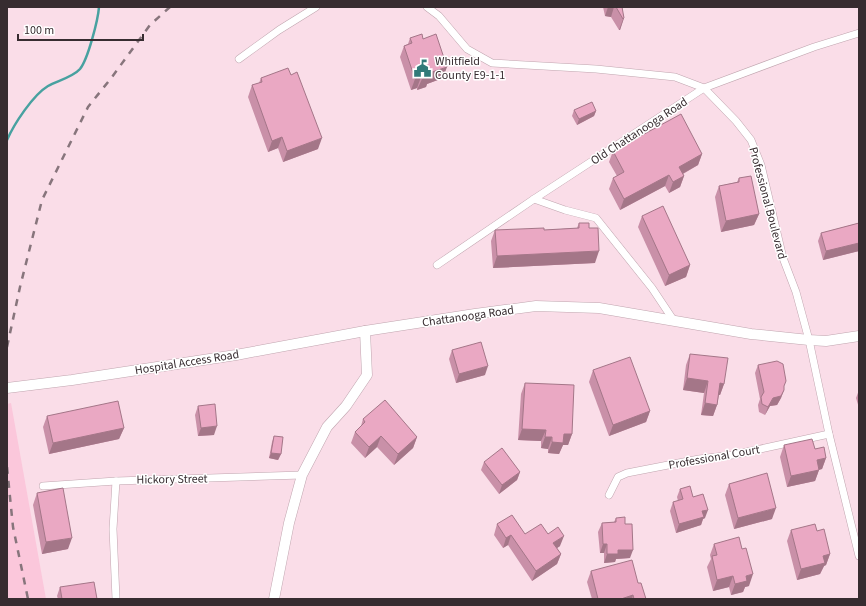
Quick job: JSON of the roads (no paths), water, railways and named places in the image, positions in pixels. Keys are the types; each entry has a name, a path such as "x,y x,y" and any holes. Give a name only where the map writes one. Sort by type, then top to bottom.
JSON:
{"main road":[{"name":"Chattanooga Road","path":"365,331 536,306 599,308 751,334 809,340 826,341 859,336"},
{"name":"Hospital Access Road","path":"7,388 72,380 230,356 365,331"},
{"path":"274,599 289,523 302,475 327,427 346,406 367,375 365,331"}],"street":[{"path":"238,59 279,30 316,7"},
{"name":"Professional Boulevard","path":"427,7 439,16 467,49 492,63 596,69 675,76 704,88 752,140 760,165 783,258 796,292 809,340 829,434 859,556"},
{"name":"Old Chattanooga Road","path":"437,265 534,199 704,88 814,47 859,33"},
{"path":"534,199 565,210 596,218 652,288 674,321"},
{"name":"Professional Court","path":"609,495 618,478 627,473 699,459 733,455 829,434"},
{"name":"Hickory Street","path":"43,486 116,481 302,475"},
{"path":"116,481 113,529 116,599"}],"waterway":[{"path":"7,140 19,118 42,90 69,77 80,69 92,39 99,7"}],"railway":[{"path":"7,347 20,287 42,200 88,107 150,25 170,7"},
{"path":"7,467 13,527 28,599"}],"place":[{"name":"Whitfield County E9-1-1","path":"422,68"}]}
